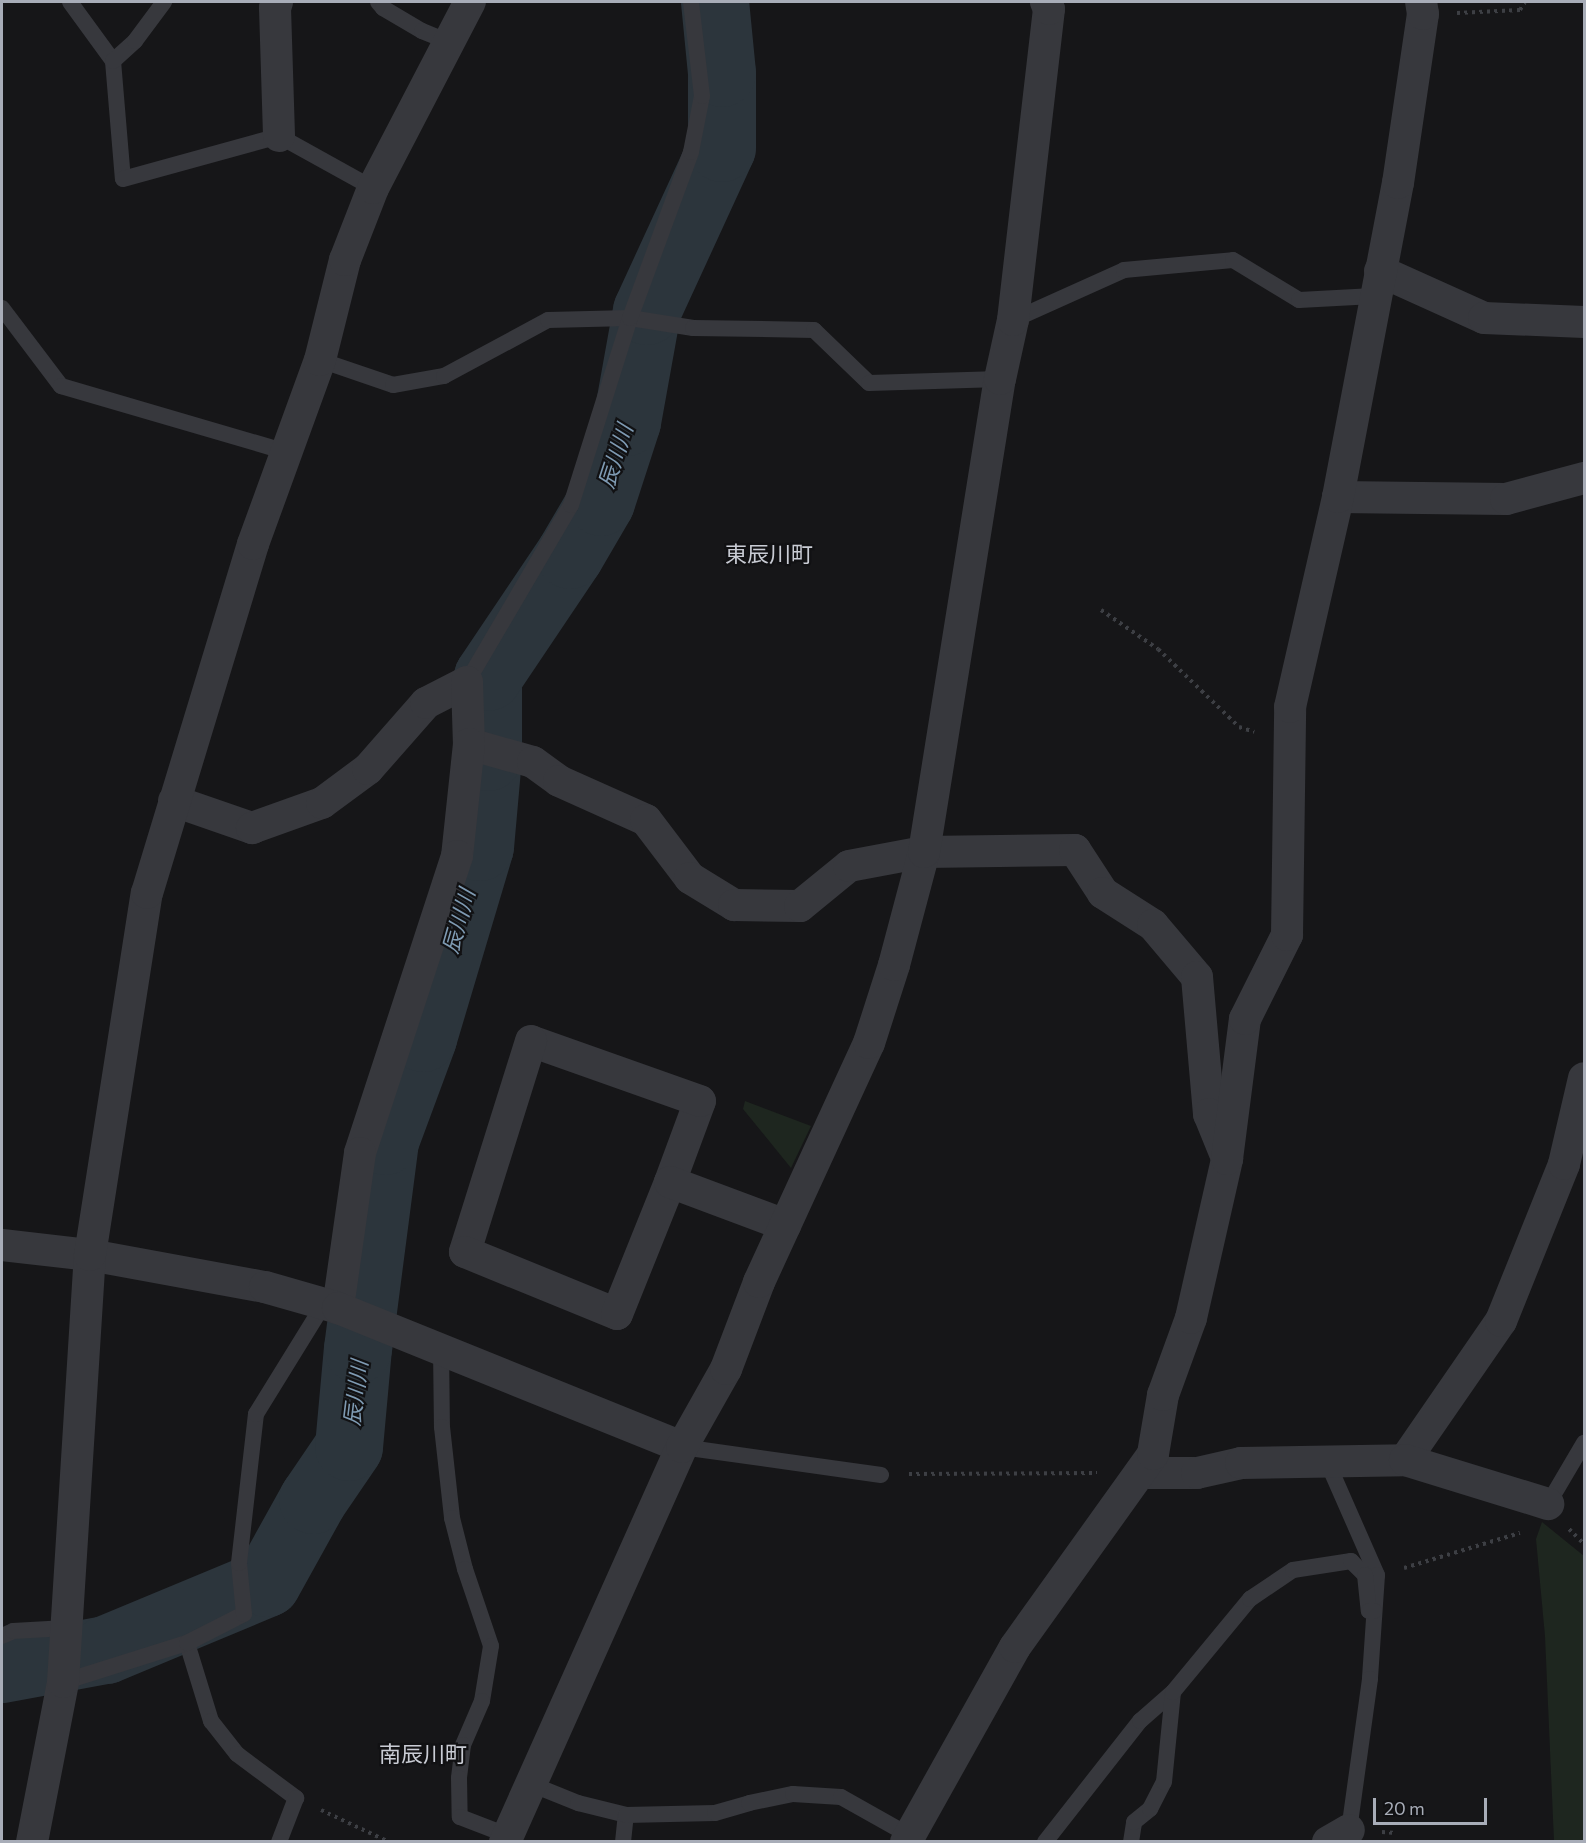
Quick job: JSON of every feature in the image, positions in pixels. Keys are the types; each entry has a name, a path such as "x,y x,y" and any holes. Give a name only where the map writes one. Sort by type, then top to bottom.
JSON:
{"street":[{"path":"277,2 275,8 279,136"},
{"path":"32,1842 63,1677 90,1255 147,893 253,544 320,360 345,260 373,188 470,2"},
{"path":"506,1838 682,1447 726,1369 759,1282 869,1043 894,965 924,852 999,379 1013,320 1026,187 1049,9 1046,2"},
{"path":"911,1839 1015,1647 1153,1454 1163,1395 1191,1318 1227,1159 1245,1019 1287,935 1290,707 1338,497 1398,183 1422,8"},
{"path":"1377,284 1484,318 1584,322"},
{"path":"1338,497 1506,499 1584,478"},
{"path":"174,801 252,828 322,803 368,769 426,703 467,682 469,744 457,856 360,1153 331,1306"},
{"path":"469,744 533,762 559,781 646,820 690,878 734,905 800,906 849,866 924,852 1075,850 1103,893 1153,925 1197,977 1209,1114 1227,1159"},
{"path":"531,1041 700,1101 670,1182 617,1314 465,1252 531,1041"},
{"path":"1405,1460 1501,1321 1564,1164 1584,1078"},
{"path":"670,1182 785,1225"},
{"path":"2,1245 90,1255 266,1287 331,1306 441,1348 682,1447"},
{"path":"1140,1473 1197,1473 1241,1462 1326,1459 1405,1460 1548,1504"}],"lane":[{"path":"70,2 113,62 123,179 279,136 373,188"},
{"path":"113,62 135,41 164,2"},
{"path":"378,2 382,8 422,31 449,42"},
{"path":"467,682 571,505 630,318 690,152 702,96 691,2"},
{"path":"1013,320 1124,270 1233,260 1299,300 1377,284"},
{"path":"2,308 61,386 287,452"},
{"path":"320,360 393,384 444,376 548,320 630,318 693,328 814,330 869,383 999,379"},
{"path":"63,1677 187,1643 244,1614 239,1563 256,1414 331,1306"},
{"path":"441,1348 442,1427 452,1518 465,1569 491,1646 482,1701 463,1745 459,1778 460,1817 506,1838"},
{"path":"1548,1504 1584,1443"},
{"path":"682,1447 881,1474"},
{"path":"1326,1459 1377,1575 1370,1679 1341,1838"},
{"path":"1045,1842 1140,1721 1173,1692 1251,1599 1293,1570 1351,1561 1365,1575 1369,1611 1374,1611"},
{"path":"2,1636 13,1631 66,1634"},
{"path":"187,1643 211,1721 237,1754 296,1798 279,1842"},
{"path":"1131,1842 1134,1822 1150,1809 1164,1782 1173,1692"},
{"path":"531,1784 578,1803 626,1815 715,1813 748,1803 793,1794 841,1797 911,1839"},
{"path":"623,1842 626,1815"}],"path":[{"path":"1422,8 1520,10 1526,2"},
{"path":"1101,610 1158,649 1239,727 1290,742"},
{"path":"881,1474 1140,1473"},
{"path":"1377,1575 1518,1536 1548,1504"},
{"path":"296,1798 389,1842"}],"shaded area":[{"path":"745,1101 811,1126 791,1168 743,1109"},
{"path":"1542,1522 1584,1556 1584,1841 1554,1841 1545,1636 1536,1539"}],"waterway":[{"name":"辰川川","path":"2,1669 106,1650 267,1583 313,1500 349,1447 358,1349 385,1141 423,1038 480,847 488,757 488,677 570,555 601,502 627,422 647,311 722,148 722,73 715,2"}],"district":[{"name":"東辰川町","path":"769,554"},
{"name":"南辰川町","path":"423,1754"}]}
